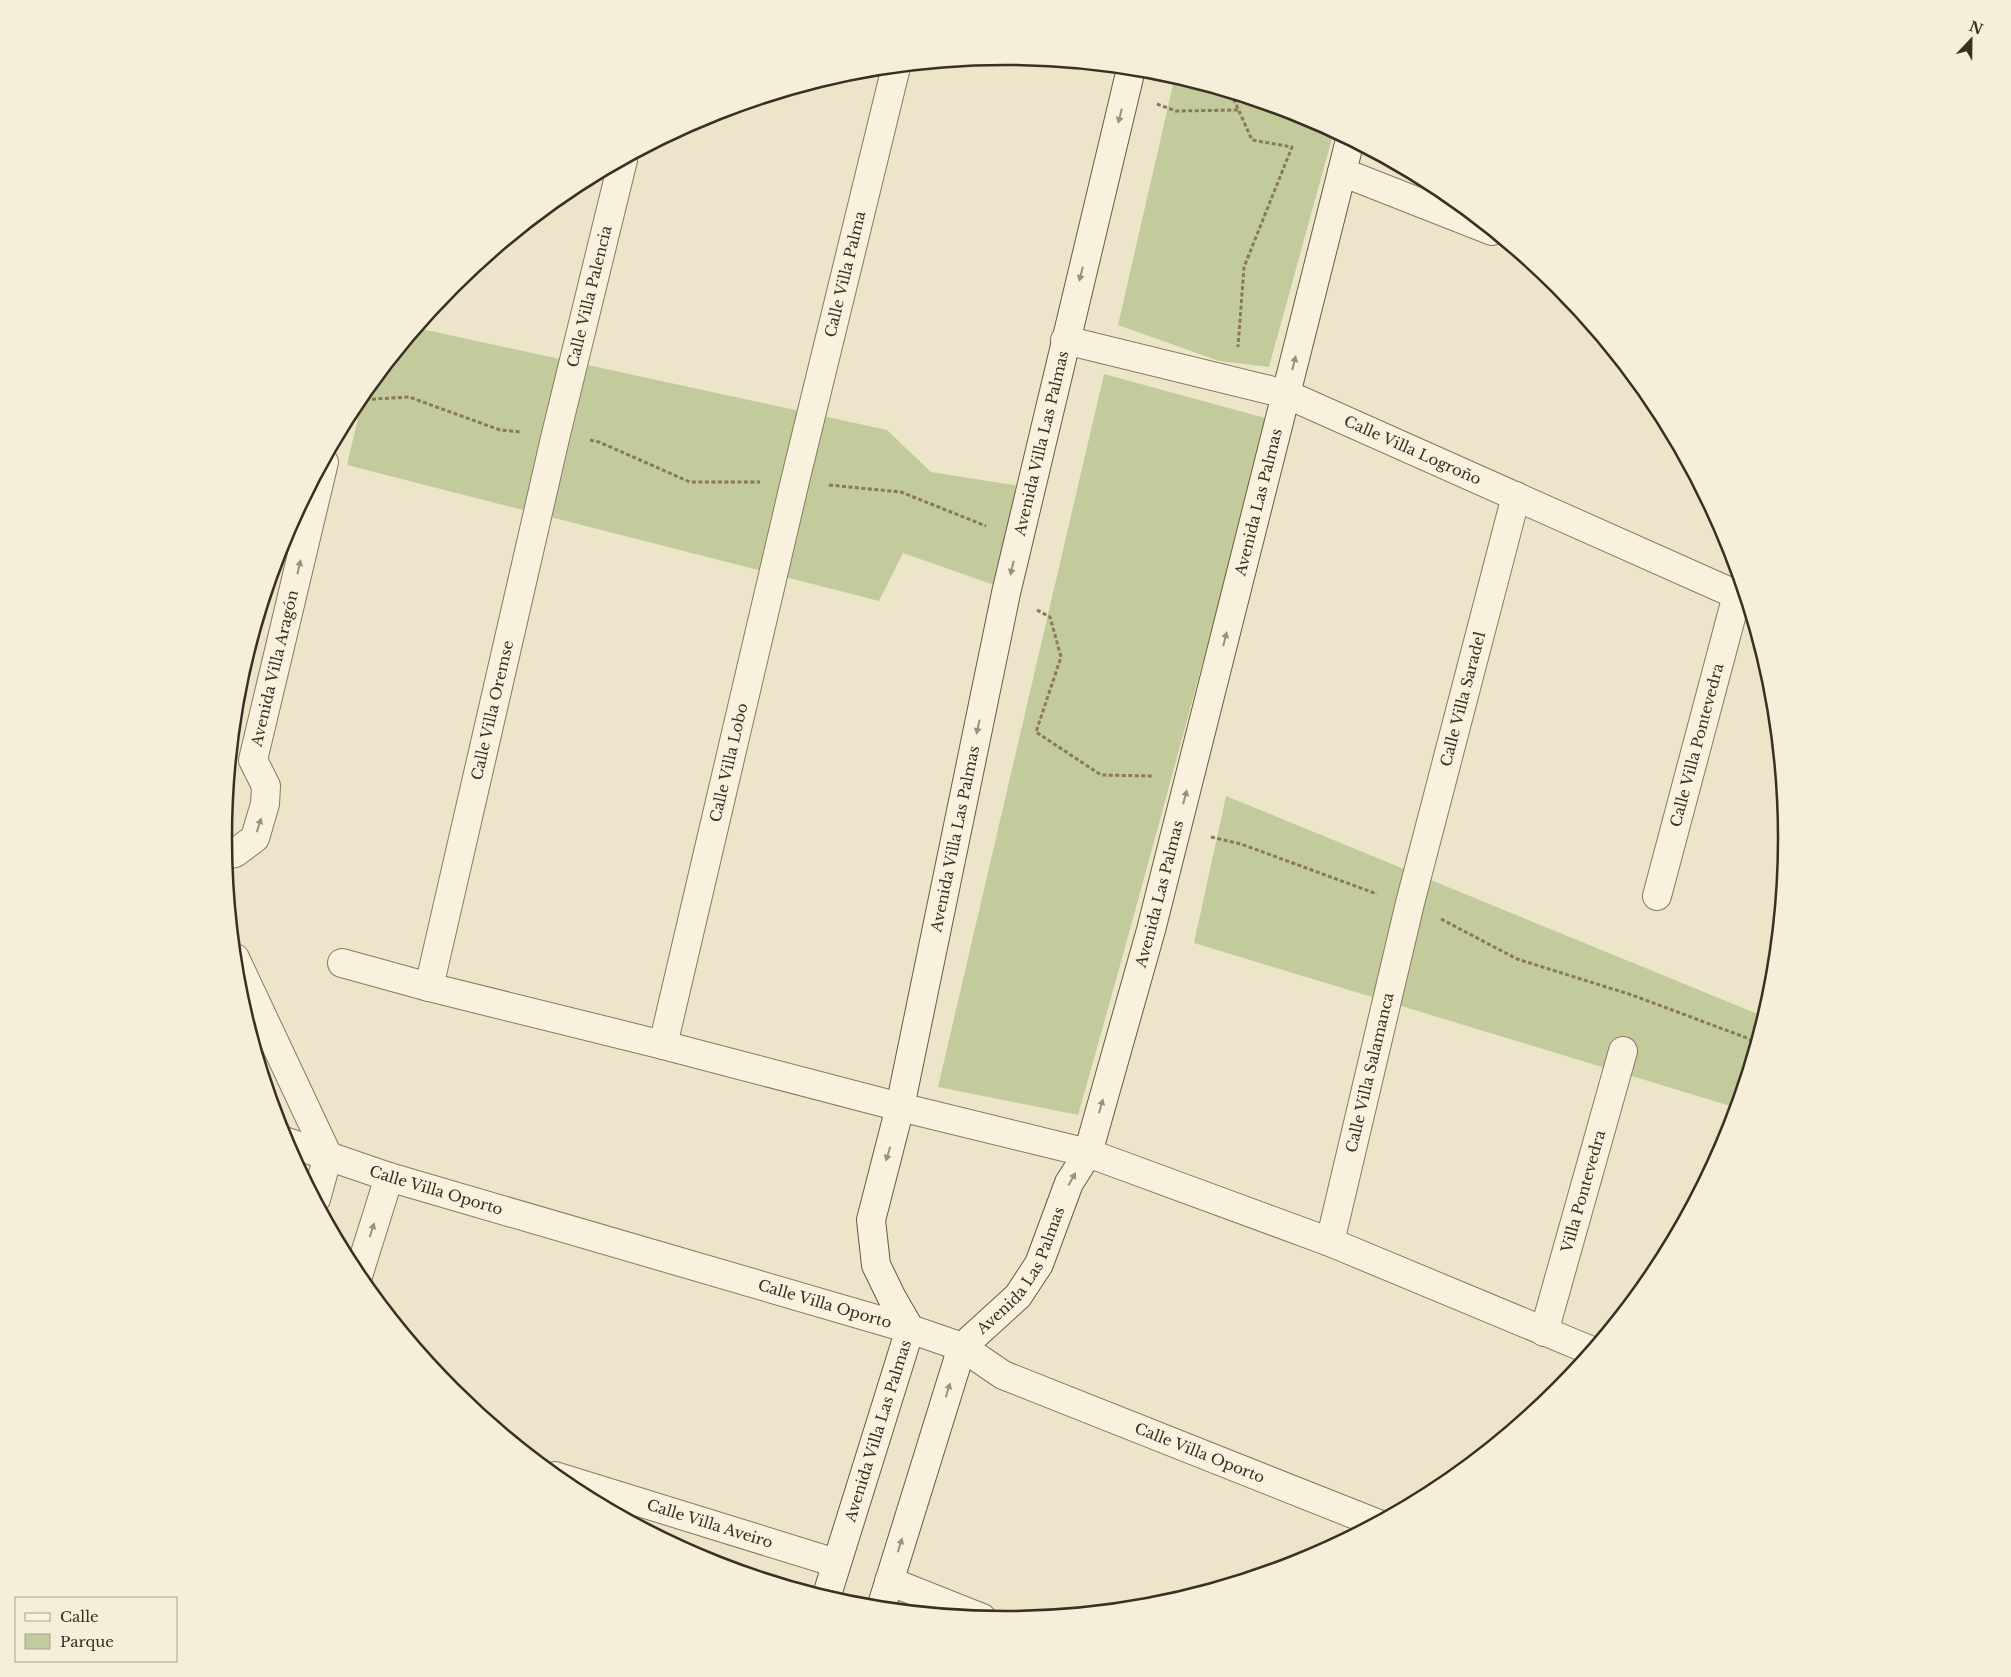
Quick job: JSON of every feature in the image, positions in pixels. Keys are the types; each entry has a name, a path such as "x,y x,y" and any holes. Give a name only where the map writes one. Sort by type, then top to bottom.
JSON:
{"street":[{"name":"Calle Villa Palma","path":"796,481 894,74"},
{"name":"Avenida Villa Las Palmas","path":"828,1591 910,1329 876,1265 871,1220 900,1107 1019,535 1128,80"},
{"name":"Avenida Las Palmas","path":"883,1601 962,1347 1018,1296 1039,1264 1069,1183 1088,1152 1151,930 1349,145"},
{"name":"Calle Villa Palencia","path":"556,434 621,168"},
{"path":"1342,172 1475,224"},
{"name":"Calle Villa Logroño","path":"1066,340 1286,394 1740,596"},
{"name":"Calle Villa Oremse","path":"429,987 556,434"},
{"name":"Calle Villa Lobo","path":"663,1045 796,481"},
{"name":"Avenida Villa Aragón","path":"233,853 255,838 265,804 266,786 253,760 319,483"},
{"name":"Calle Villa Saradel","path":"1410,903 1516,496"},
{"name":"Calle Villa Pontevedra","path":"1657,896 1741,600"},
{"name":"Calle Villa Salamanca","path":"1330,1242 1410,903"},
{"path":"342,963 900,1107 1088,1152 1330,1242 1586,1350"},
{"path":"246,981 328,1156 318,1192"},
{"name":"Villa Pontevedra","path":"1544,1332 1623,1051"},
{"name":"Calle Villa Oporto","path":"296,1145 389,1177 910,1329 962,1347 1003,1375 1369,1520"},
{"path":"361,1266 389,1177"},
{"name":"Calle Villa Aveiro","path":"578,1483 836,1563"},
{"path":"889,1581 963,1610"}],"path":[{"path":"1128,80 1176,111 1238,110"},
{"path":"1234,100 1252,140 1292,147 1244,267 1236,365 1241,383"},
{"path":"369,399 409,397 500,430 556,434 599,442 690,482 796,481 902,492 982,525 1019,535"},
{"path":"1006,593 1050,617 1061,657 1036,732 1101,774 1190,778"},
{"path":"1176,829 1241,844 1366,890 1410,903 1517,959 1632,996 1752,1041"}],"green space":[{"path":"1173,84 1206,91 1254,106 1332,138 1269,367 1219,361 1118,325"},
{"path":"423,329 887,430 931,472 1020,486 994,585 903,553 879,601 347,465 359,414"},
{"path":"1104,374 1269,419 1078,1115 938,1087"},
{"path":"1226,796 1758,1014 1753,1039 1731,1106 1194,943"}]}
